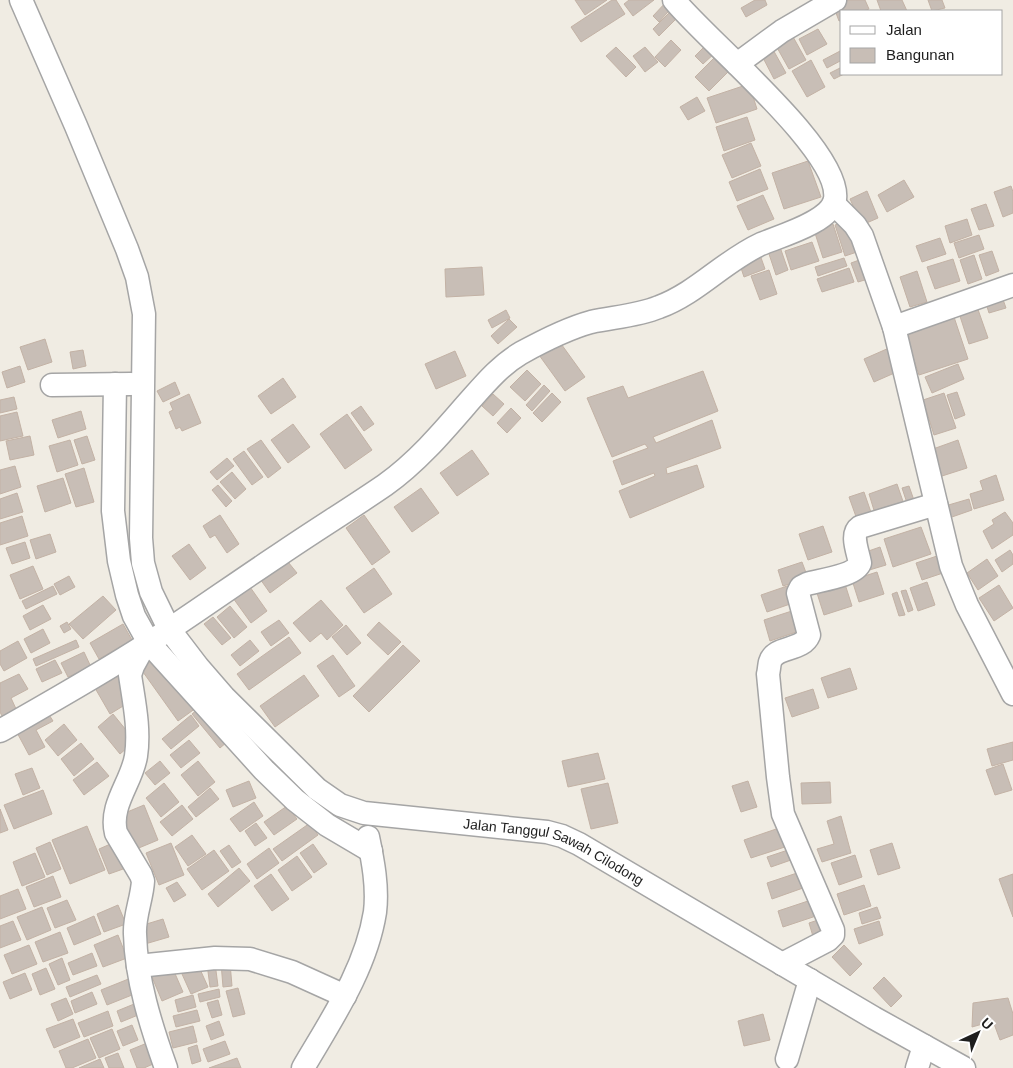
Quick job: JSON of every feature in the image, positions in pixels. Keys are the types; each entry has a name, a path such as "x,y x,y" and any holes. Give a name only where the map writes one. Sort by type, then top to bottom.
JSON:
{"street":[{"name":"Jalan Tanggul Sawah Cilodong","path":"21,0 80,135 137,277 144,314 141,511 143,563 151,592 169,629 198,667 216,702 317,788 340,804 364,814 547,832 562,836 604,858 810,980 921,1056 964,1068"},
{"path":"0,731 147,644 386,484 426,449 499,370 522,353 589,323 659,308 692,290 740,254 804,227 819,218 834,204 835,194 832,182 813,147 761,88 674,0"},
{"path":"737,64 782,31 836,0"},
{"path":"834,204 855,225 862,236 894,327 951,566 960,590 1013,694"},
{"path":"894,327 1013,285"},
{"path":"115,384 113,511 119,562 134,616 147,644 216,702 264,770 295,800 327,825 371,851"},
{"path":"52,386 143,385"},
{"path":"782,964 828,940 833,935 783,814 768,674 770,662 773,656 808,639 809,635 798,593 801,587 851,572 860,563 854,536 856,530 860,527 936,504"},
{"path":"113,511 141,511"},
{"path":"147,644 133,666 130,675 138,734 136,758 118,803 114,825 116,833 143,881 135,922 138,966 142,990 166,1068"},
{"path":"303,1068 345,996 366,949 375,912 374,872 364,814"},
{"path":"138,966 216,958 250,959 292,972 345,996"},
{"path":"787,1058 810,980"}],"building":[{"path":"575,0 607,0 585,15"},
{"path":"612,0 616,0 625,14 581,42 571,27"},
{"path":"629,0 654,0 633,16 624,4"},
{"path":"668,0 675,4 659,22 653,16"},
{"path":"755,0 765,0 767,5 746,17 741,8"},
{"path":"846,0 865,0 869,9 840,10 839,21 833,5"},
{"path":"877,0 902,0 907,10 881,10"},
{"path":"928,0 942,0 945,8 932,10"},
{"path":"675,7 681,14 659,36 653,29"},
{"path":"818,29 827,44 807,55 799,39"},
{"path":"792,35 806,60 789,69 775,44"},
{"path":"671,40 681,50 665,67 655,57"},
{"path":"708,43 716,52 703,64 695,56"},
{"path":"771,46 786,73 774,79 760,52"},
{"path":"616,47 636,67 626,77 606,56"},
{"path":"645,47 658,62 645,72 633,56"},
{"path":"840,51 840,61 827,68 823,60"},
{"path":"714,58 728,72 709,91 695,77"},
{"path":"811,60 825,87 807,97 792,71"},
{"path":"840,68 840,75 842,75 834,79 830,73"},
{"path":"749,84 757,109 716,123 707,98"},
{"path":"697,97 705,111 688,120 680,107"},
{"path":"747,117 755,140 724,151 716,127"},
{"path":"751,143 761,166 732,178 722,155"},
{"path":"808,161 821,197 784,209 772,173"},
{"path":"760,169 768,189 737,201 729,182"},
{"path":"904,180 914,197 887,212 878,195"},
{"path":"1011,186 1013,192 1013,213 1003,217 994,192"},
{"path":"867,191 878,218 862,225 850,199"},
{"path":"763,195 774,219 748,230 737,206"},
{"path":"986,204 994,226 979,230 971,209"},
{"path":"967,219 972,235 950,243 945,226"},
{"path":"847,221 857,252 845,256 835,225"},
{"path":"833,224 842,252 823,258 814,230"},
{"path":"979,235 984,249 959,258 954,243"},
{"path":"940,238 946,254 922,262 916,246"},
{"path":"812,242 819,261 791,270 785,251"},
{"path":"780,247 788,270 776,275 768,251"},
{"path":"992,251 999,271 986,276 979,255"},
{"path":"759,252 765,269 744,277 738,259"},
{"path":"974,255 982,279 968,284 960,260"},
{"path":"844,258 847,266 818,276 815,267"},
{"path":"862,259 868,279 858,282 851,263"},
{"path":"953,259 960,281 935,289 927,267"},
{"path":"482,267 484,295 446,297 445,269"},
{"path":"849,268 854,282 822,292 817,279"},
{"path":"769,270 777,294 760,300 751,276"},
{"path":"917,271 927,302 910,307 900,277"},
{"path":"1000,291 1006,308 989,313 984,297"},
{"path":"975,301 988,338 969,344 957,307"},
{"path":"506,310 510,318 492,328 488,320"},
{"path":"952,311 968,359 919,375 903,327"},
{"path":"509,319 517,327 498,344 491,336"},
{"path":"45,339 52,362 28,370 20,347"},
{"path":"559,341 585,377 565,391 539,355"},
{"path":"889,348 899,371 874,382 864,359"},
{"path":"83,350 86,366 73,369 70,352"},
{"path":"455,351 466,376 436,389 425,364"},
{"path":"958,364 964,379 932,393 925,377"},
{"path":"20,366 25,382 7,388 2,372"},
{"path":"527,370 541,384 525,401 510,387"},
{"path":"703,371 718,411 653,437 656,443 712,420 721,448 666,468 667,474 697,465 704,487 630,518 619,491 655,476 654,473 622,485 613,461 648,448 645,444 612,457 587,398 623,386 628,398"},
{"path":"283,378 296,397 271,414 258,396"},
{"path":"175,382 180,394 163,402 157,391"},
{"path":"544,385 550,391 532,411 526,405"},
{"path":"957,392 965,415 955,419 947,395"},
{"path":"552,393 561,402 542,422 533,413"},
{"path":"944,393 956,428 934,435 923,400"},
{"path":"189,394 201,423 182,431 180,427 176,429 169,412 173,410 170,403"},
{"path":"493,394 504,404 493,416 482,406"},
{"path":"14,397 17,409 0,413 0,400"},
{"path":"361,406 374,424 364,431 351,413"},
{"path":"511,408 521,418 507,433 497,423"},
{"path":"81,411 86,429 58,438 52,420"},
{"path":"17,412 23,436 0,441 0,416"},
{"path":"347,414 372,450 345,469 320,434"},
{"path":"293,424 310,447 288,463 271,440"},
{"path":"30,436 34,455 10,460 6,441"},
{"path":"87,436 95,460 82,464 74,440"},
{"path":"70,440 78,465 57,472 49,446"},
{"path":"261,440 281,468 268,478 247,449"},
{"path":"958,440 967,468 942,476 933,449"},
{"path":"472,450 489,474 457,496 440,473"},
{"path":"244,451 263,477 252,485 233,459"},
{"path":"227,458 234,466 217,480 210,472"},
{"path":"15,466 21,487 0,494 0,470"},
{"path":"84,468 94,502 76,507 65,474"},
{"path":"232,472 246,489 235,499 220,482"},
{"path":"996,475 1004,500 974,509 970,494 983,490 980,481"},
{"path":"63,478 71,503 45,512 37,486"},
{"path":"897,484 906,510 877,520 869,494"},
{"path":"218,485 232,501 226,507 212,490"},
{"path":"909,486 916,506 909,509 902,488"},
{"path":"421,488 439,513 412,532 394,507"},
{"path":"864,492 874,521 859,525 849,497"},
{"path":"17,493 23,512 0,519 0,499"},
{"path":"969,499 972,510 949,518 945,506"},
{"path":"1005,512 1013,523 1013,535 992,549 983,531 994,524 992,520"},
{"path":"220,515 239,544 227,553 215,535 210,538 203,526"},
{"path":"364,515 390,552 372,565 346,528"},
{"path":"22,516 28,536 0,545 0,523"},
{"path":"823,526 832,552 808,560 799,534"},
{"path":"921,527 931,554 893,567 884,539"},
{"path":"50,534 56,552 36,559 30,540"},
{"path":"25,542 30,558 12,564 6,548"},
{"path":"189,544 206,568 190,580 172,556"},
{"path":"880,547 886,565 866,571 860,554"},
{"path":"1010,550 1013,555 1013,564 1002,572 995,560"},
{"path":"937,556 943,573 922,580 916,563"},
{"path":"284,557 297,573 270,593 258,576"},
{"path":"987,559 998,576 978,590 967,573"},
{"path":"802,562 808,578 783,586 778,570"},
{"path":"33,566 43,589 20,599 10,575"},
{"path":"374,568 392,594 364,613 346,588"},
{"path":"877,572 884,594 859,602 852,580"},
{"path":"69,576 75,587 60,595 54,584"},
{"path":"844,581 852,606 824,615 816,590"},
{"path":"927,582 935,605 918,611 910,588"},
{"path":"790,585 796,602 767,612 761,595"},
{"path":"999,585 1013,608 994,621 979,598"},
{"path":"53,586 57,594 26,609 22,601"},
{"path":"250,587 267,611 251,623 233,598"},
{"path":"906,590 913,610 908,612 901,591"},
{"path":"897,592 905,615 899,616 892,594"},
{"path":"103,596 116,610 83,639 69,624"},
{"path":"321,600 343,625 327,640 321,633 310,642 293,623"},
{"path":"43,605 51,619 30,630 23,616"},
{"path":"230,606 247,627 234,638 217,617"},
{"path":"798,609 805,629 770,641 764,620"},
{"path":"213,617 231,638 222,645 204,624"},
{"path":"279,620 289,633 271,646 261,632"},
{"path":"67,622 71,629 64,633 60,626"},
{"path":"379,622 401,642 388,655 367,635"},
{"path":"123,624 132,640 99,659 90,643"},
{"path":"346,625 361,643 347,655 332,637"},
{"path":"43,629 50,643 31,653 24,639"},
{"path":"289,637 301,653 249,690 237,674"},
{"path":"76,640 79,647 36,666 33,659"},
{"path":"250,640 259,651 240,666 231,655"},
{"path":"18,641 27,658 4,671 0,664 0,651"},
{"path":"403,645 420,661 369,712 353,696"},
{"path":"84,652 91,667 68,677 61,663"},
{"path":"156,652 196,708 178,721 138,665"},
{"path":"333,655 355,686 339,697 317,666"},
{"path":"55,660 62,673 42,682 36,669"},
{"path":"850,668 857,689 828,698 821,678"},
{"path":"19,674 28,689 11,698 17,711 3,718 0,712 0,683"},
{"path":"117,675 133,700 110,714 95,688"},
{"path":"304,675 319,696 275,727 260,706"},
{"path":"813,689 819,708 792,717 785,698"},
{"path":"199,708 227,742 220,748 192,714"},
{"path":"46,710 53,721 36,730 45,747 29,755 14,727"},
{"path":"113,714 135,741 120,754 98,727"},
{"path":"191,715 199,726 171,749 162,739"},
{"path":"64,724 77,740 58,756 45,740"},
{"path":"189,740 200,753 181,768 170,755"},
{"path":"1013,742 1013,760 992,766 987,749"},
{"path":"81,743 94,759 74,776 61,759"},
{"path":"598,753 605,779 568,787 562,761"},
{"path":"160,761 170,773 155,785 145,773"},
{"path":"198,761 215,782 198,796 181,775"},
{"path":"97,762 109,776 84,795 73,780"},
{"path":"1003,764 1012,790 995,795 986,770"},
{"path":"32,768 40,788 23,795 15,774"},
{"path":"249,781 256,798 233,807 226,790"},
{"path":"748,781 757,807 741,812 732,786"},
{"path":"830,782 831,803 802,804 801,783"},
{"path":"164,783 179,802 161,817 146,798"},
{"path":"608,783 618,823 591,829 581,789"},
{"path":"210,788 219,799 196,817 188,807"},
{"path":"43,790 52,814 14,829 4,805"},
{"path":"254,802 263,816 240,832 230,819"},
{"path":"144,805 158,840 134,850 120,815"},
{"path":"182,805 193,819 172,836 160,822"},
{"path":"287,806 297,819 274,835 264,822"},
{"path":"0,809 8,830 0,833"},
{"path":"841,816 851,853 822,862 817,849 834,844 827,821"},
{"path":"256,823 267,838 255,846 245,831"},
{"path":"310,823 318,835 282,861 273,849"},
{"path":"87,826 105,870 70,884 52,840"},
{"path":"785,826 791,845 751,858 744,840"},
{"path":"192,835 206,854 188,866 175,847"},
{"path":"50,842 61,869 47,875 36,848"},
{"path":"115,842 126,868 109,874 99,849"},
{"path":"171,843 184,875 159,885 146,853"},
{"path":"892,843 900,868 878,875 870,850"},
{"path":"313,844 327,864 314,873 300,853"},
{"path":"229,845 241,862 232,868 220,851"},
{"path":"269,848 279,863 257,879 247,864"},
{"path":"214,850 229,871 202,890 187,869"},
{"path":"788,850 791,860 771,867 767,857"},
{"path":"35,853 45,877 22,886 13,862"},
{"path":"855,855 862,877 839,885 831,863"},
{"path":"297,856 312,877 292,891 278,870"},
{"path":"239,868 250,881 218,907 208,894"},
{"path":"797,873 803,888 772,899 767,883"},
{"path":"271,874 289,899 272,911 254,886"},
{"path":"1013,874 1013,917 999,879"},
{"path":"53,876 61,897 34,907 26,887"},
{"path":"177,882 186,895 174,902 166,888"},
{"path":"864,885 871,906 844,915 837,894"},
{"path":"18,889 26,909 0,919 0,896"},
{"path":"67,900 76,920 55,928 47,908"},
{"path":"811,900 816,916 783,927 778,911"},
{"path":"118,905 126,924 104,932 97,914"},
{"path":"42,907 51,930 27,940 17,917"},
{"path":"877,907 881,918 862,924 859,913"},
{"path":"94,916 101,934 74,945 67,928"},
{"path":"163,919 169,937 145,944 140,926"},
{"path":"821,919 828,939 815,943 809,923"},
{"path":"13,921 21,940 0,948 0,926"},
{"path":"879,921 883,935 859,944 854,929"},
{"path":"60,932 68,953 43,962 35,942"},
{"path":"118,935 127,958 103,967 94,945"},
{"path":"29,945 37,964 12,974 4,955"},
{"path":"844,945 862,964 850,976 832,957"},
{"path":"92,953 97,966 73,975 68,963"},
{"path":"62,958 70,980 58,985 49,964"},
{"path":"215,963 218,986 210,987 207,964"},
{"path":"221,963 230,963 232,986 223,987"},
{"path":"199,967 208,987 191,994 182,974"},
{"path":"46,968 55,989 40,995 32,974"},
{"path":"173,969 183,992 162,1001 152,977"},
{"path":"25,973 32,990 10,999 3,982"},
{"path":"97,975 101,984 70,997 66,987"},
{"path":"884,977 902,996 891,1007 873,988"},
{"path":"131,978 137,993 107,1005 101,990"},
{"path":"238,988 245,1014 233,1017 226,991"},
{"path":"219,989 220,997 200,1002 198,994"},
{"path":"92,992 97,1004 75,1013 71,1001"},
{"path":"193,995 196,1007 178,1012 175,1000"},
{"path":"66,998 73,1014 58,1021 51,1004"},
{"path":"1008,998 1013,1014 1013,1035 1000,1040 993,1021 972,1027 973,1003"},
{"path":"218,1000 222,1015 212,1018 207,1003"},
{"path":"139,1002 143,1013 121,1022 117,1011"},
{"path":"197,1010 200,1021 176,1027 173,1016"},
{"path":"108,1011 113,1026 84,1037 78,1023"},
{"path":"763,1014 770,1040 744,1046 738,1021"},
{"path":"73,1019 80,1037 54,1048 46,1029"},
{"path":"219,1021 224,1035 211,1040 206,1026"},
{"path":"132,1025 138,1040 123,1046 117,1031"},
{"path":"193,1026 197,1042 173,1048 169,1032"},
{"path":"112,1029 120,1049 99,1058 90,1038"},
{"path":"88,1039 96,1058 72,1068 66,1068 59,1051"},
{"path":"152,1041 160,1061 144,1068 137,1068 130,1050"},
{"path":"225,1041 230,1054 208,1062 203,1049"},
{"path":"197,1045 201,1061 192,1064 188,1048"},
{"path":"118,1053 124,1068 109,1068 105,1058"},
{"path":"237,1058 241,1068 209,1068"},
{"path":"100,1059 104,1068 79,1068"}]}
